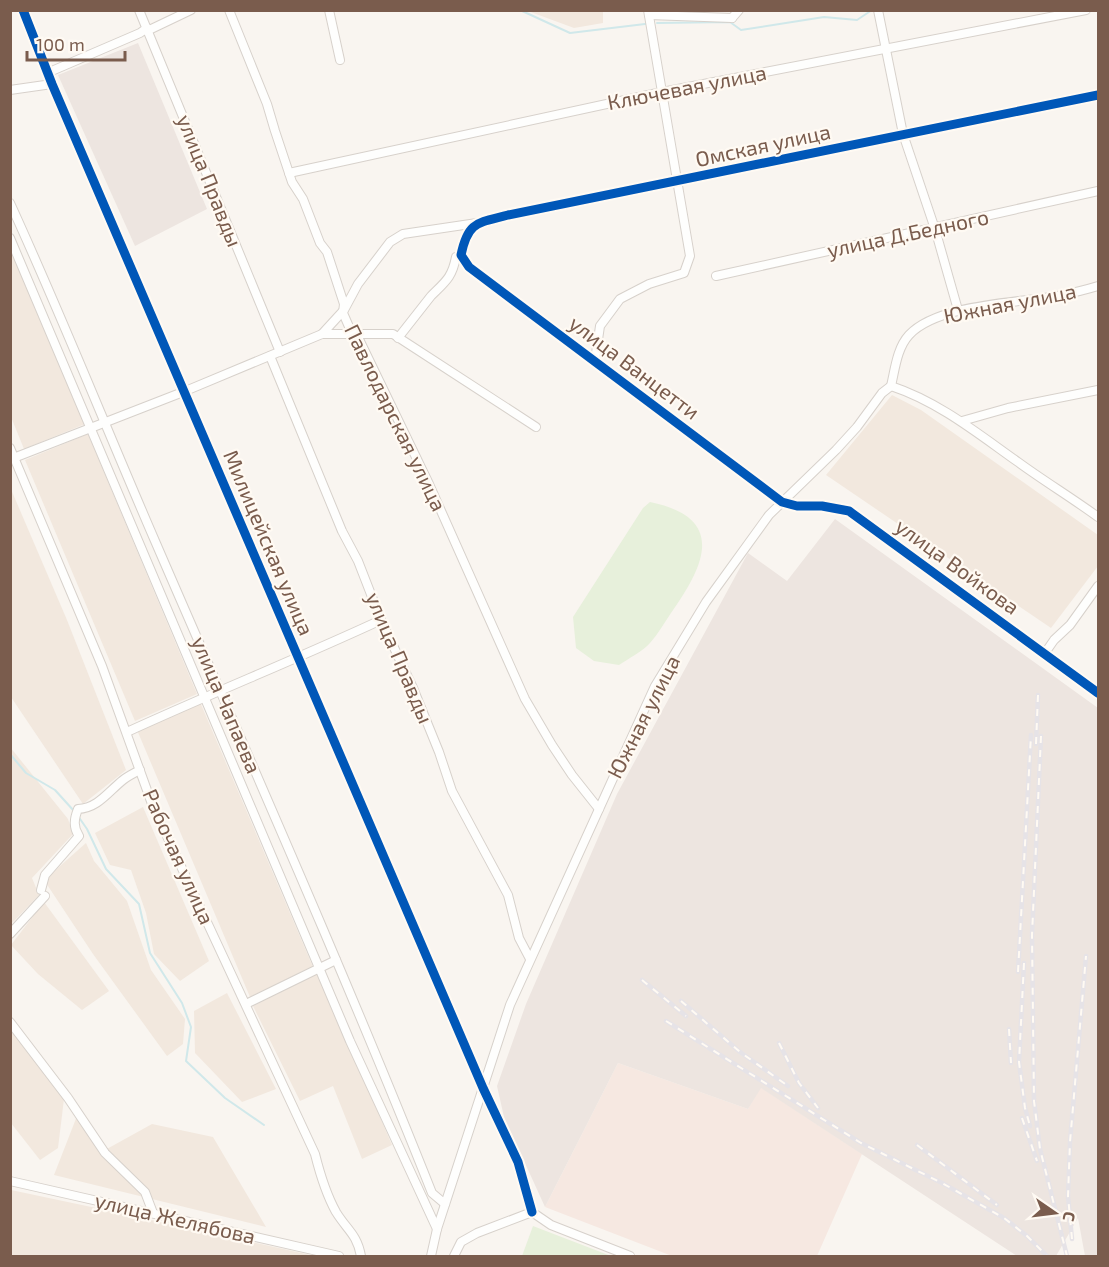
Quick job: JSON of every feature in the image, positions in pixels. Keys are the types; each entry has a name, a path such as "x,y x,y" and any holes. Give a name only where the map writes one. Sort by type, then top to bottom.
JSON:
{"street":[{"name":"Милицейская улица","path":"23,10 47,73 183,392 483,1088 518,1162 532,1212"},
{"name":"улица Правды","path":"139,10 280,352"},
{"path":"47,73 191,10"},
{"name":"Павлодарская улица","path":"229,10 267,104 289,173 303,199 320,243 327,252 350,329 357,333 429,484 525,699 567,768 599,809"},
{"path":"329,10 340,60"},
{"path":"878,10 903,134 935,229 958,310"},
{"name":"Ключевая улица","path":"289,173 662,92 1086,10"},
{"path":"595,360 600,326 620,299 649,284 684,273 690,256 649,13 735,13"},
{"path":"10,90 52,84"},
{"name":"Омская улица","path":"322,334 344,309 358,284 390,242 403,234 477,223 1098,95"},
{"name":"улица Д.Бедного","path":"717,276 1098,191"},
{"name":"улица Чапаева","path":"10,203 48,285 336,960 432,1193 445,1204"},
{"name":"улица Ванцетти","path":"477,223 465,237 462,255 469,267 782,502"},
{"name":"улица Чапаева","path":"10,238 350,1041 437,1229"},
{"path":"398,338 433,295 446,284 454,269 456,257"},
{"name":"Южная улица","path":"431,1257 437,1229 510,1005 655,686 706,602 769,515 836,450 857,427 882,393 891,386 899,351 910,334 931,320 958,310 1060,296 1098,286"},
{"path":"13,459 322,334 393,334 536,426"},
{"name":"улица Правды","path":"270,356 342,531 358,561 381,620 430,731 452,791 508,895 519,939 530,959"},
{"path":"891,386 912,393 962,421 1018,463 1098,517"},
{"path":"962,421 1008,408 1098,390"},
{"name":"Рабочая улица","path":"10,448 128,732 152,804 315,1154 320,1176 336,1212 358,1241 361,1257"},
{"name":"улица Войкова","path":"782,502 797,506 822,506 849,510 1098,693"},
{"path":"1045,653 1054,640 1070,625 1098,586"},
{"path":"128,732 220,690 298,659 381,620"},
{"path":"10,934 43,893 45,875 79,836 75,830 75,817 78,809 88,808 106,796 124,779 140,770"},
{"path":"246,1004 336,960"},
{"path":"10,1022 68,1098 105,1153 145,1192 153,1213"},
{"name":"улица Желябова","path":"10,1181 339,1257"},
{"path":"454,1257 461,1242 477,1233 532,1212 551,1225 630,1257"}],"shaded area":[{"path":"528,11 603,11 603,23 574,28"},
{"path":"138,43 207,209 135,246 58,75"},
{"path":"10,244 85,424 24,449 11,417"},
{"path":"892,395 921,410 1098,535 1098,566 1051,628 826,475"},
{"path":"88,434 197,694 135,721 25,460"},
{"path":"10,487 67,620 126,770 83,804 11,697"},
{"path":"835,519 1098,708 1098,1256 1085,1256 1078,1218 1056,1256 1017,1256 761,1088 748,1109 618,1063 545,1207 504,1117 497,1086 526,1004 617,794 748,553 787,581"},
{"path":"200,702 313,967 250,997 137,730"},
{"path":"10,747 68,819 73,834 32,878 39,895 11,924"},
{"path":"143,807 209,961 180,981 154,954 146,913 131,870 110,865 95,833"},
{"path":"86,843 94,861 127,901 151,970 185,1019 183,1044 167,1056 93,954 46,883 50,875"},
{"path":"44,902 109,991 82,1010 38,974 11,945"},
{"path":"318,973 392,1145 362,1159 333,1086 300,1101 253,1006"},
{"path":"227,993 276,1089 242,1102 195,1053 194,1011"},
{"path":"10,1026 64,1099 58,1148 40,1160 11,1123"},
{"path":"618,1063 748,1109 760,1087 862,1154 817,1256 672,1256 545,1207"},
{"path":"77,1116 105,1150 152,1124 213,1137 266,1227 54,1175"},
{"path":"11,1190 115,1212 315,1256 11,1256"}],"green space":[{"path":"650,502 674,509 691,519 699,531 702,546 700,561 683,595 647,646 619,665 594,661 576,648 573,617 643,508"},
{"path":"533,1226 611,1256 522,1256"}],"waterway":[{"path":"520,10 570,33 645,24"},
{"path":"657,23 730,22 741,30 824,17 857,20 872,10"},
{"path":"10,754 26,773 55,790 74,811"},
{"path":"78,816 87,829 106,869 139,904 150,953 182,1003 191,1027 186,1061 225,1098 264,1125"}],"railway":[{"path":"1036,744 1038,695"},
{"path":"1018,972 1031,735"},
{"path":"1041,736 1032,935 1034,1101 1040,1149 1067,1256"},
{"path":"1072,1239 1068,1196 1070,1142 1086,956"},
{"path":"1024,963 1019,1062 1025,1108 1030,1126"},
{"path":"642,980 686,1016"},
{"path":"681,1001 740,1052 788,1086"},
{"path":"666,1021 861,1143 942,1183 1004,1218 1047,1256"},
{"path":"1009,1029 1011,1063"},
{"path":"779,1043 799,1083 818,1108"},
{"path":"1022,1118 1037,1161"},
{"path":"917,1145 997,1205"}],"cycle path":[{"path":"23,10 52,84 483,1088 518,1162 532,1212"},
{"path":"1098,95 508,215 476,225 467,236 461,255 469,267 782,502 797,506 822,506 849,511 1098,693"}]}
